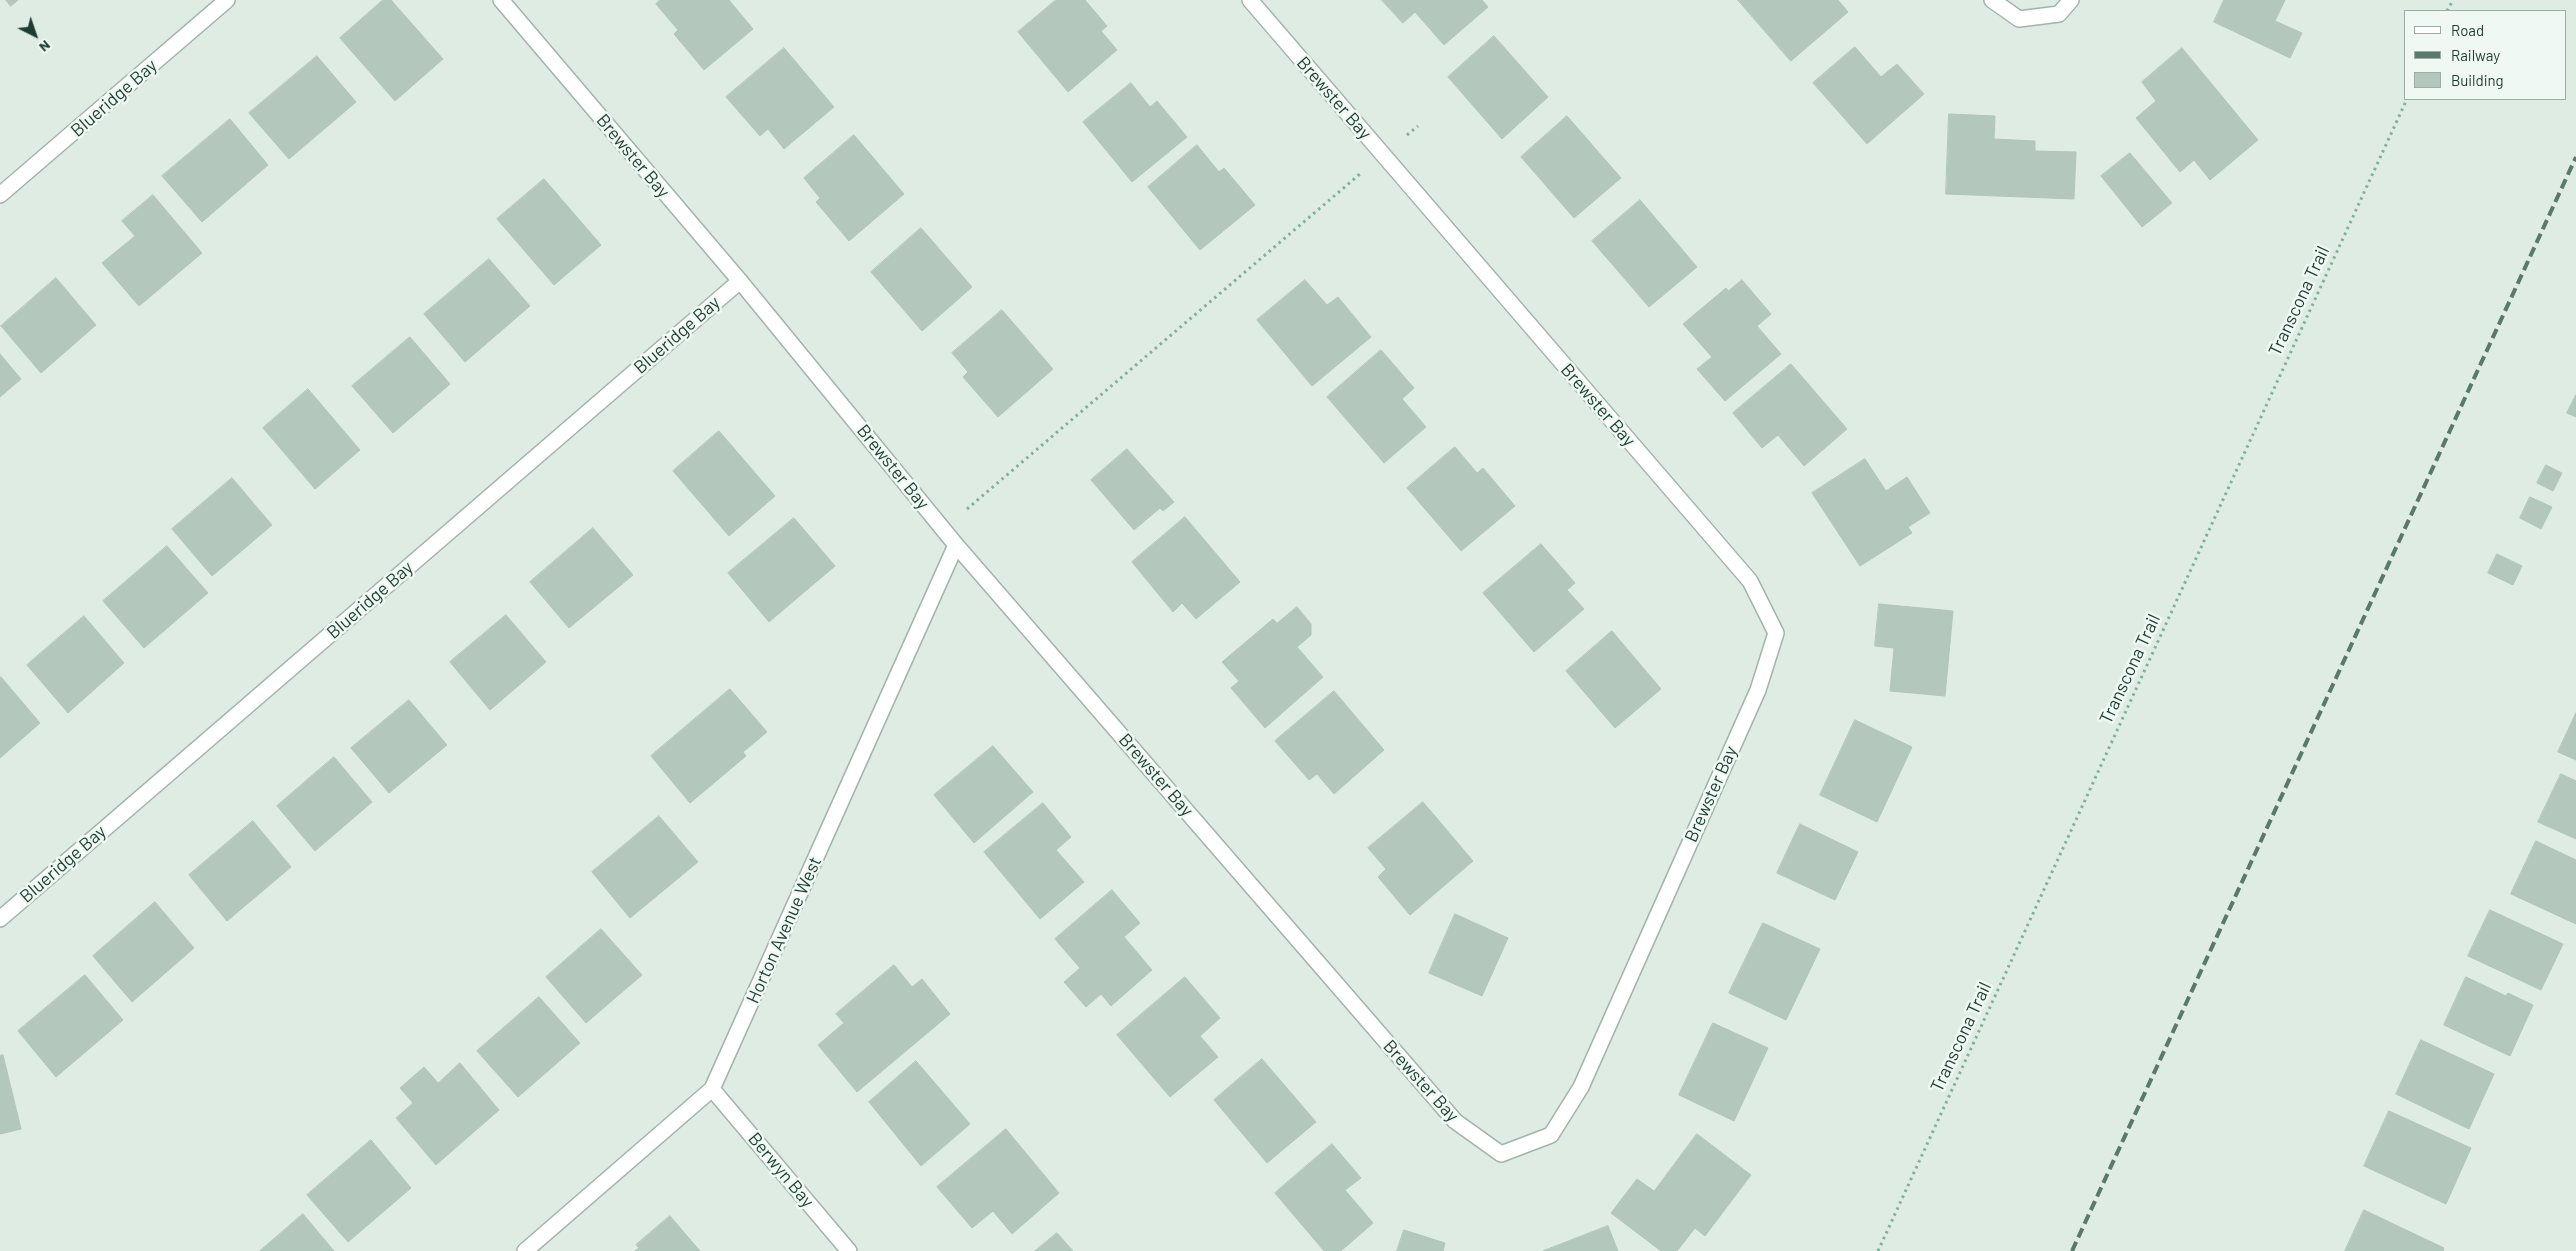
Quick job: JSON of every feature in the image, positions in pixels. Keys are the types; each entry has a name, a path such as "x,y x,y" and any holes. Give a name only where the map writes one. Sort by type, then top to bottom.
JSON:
{"street":[{"name":"Blueridge Bay","path":"0,195 227,0"},
{"name":"Brewster Bay","path":"501,0 740,281 956,545 1455,1121 1501,1154 1551,1136 1581,1087 1758,690 1776,633 1750,581 1250,0"},
{"path":"1992,0 2019,18 2059,14 2071,0"},
{"name":"Blueridge Bay","path":"0,919 740,281"},
{"name":"Horton Avenue West","path":"525,1251 712,1090 956,545"},
{"name":"Berwyn Bay","path":"712,1090 849,1251"}],"path":[{"name":"Transcona Trail","path":"1878,1251 2407,100"},
{"path":"943,528 1418,126"}],"building":[{"path":"6,0 18,0 11,6"},
{"path":"383,0 391,0 443,59 395,101 340,38"},
{"path":"660,0 729,0 753,29 704,70 674,34 678,30 656,4"},
{"path":"1056,0 1085,0 1107,26 1101,31 1117,50 1068,92 1018,32"},
{"path":"1382,0 1482,0 1488,7 1444,45 1415,12 1403,23"},
{"path":"1738,0 1838,0 1848,12 1791,61"},
{"path":"2224,0 2285,0 2275,21 2302,33 2290,58 2214,22"},
{"path":"1494,36 1548,97 1502,139 1448,77"},
{"path":"1855,47 1881,77 1897,64 1924,94 1867,144 1813,83"},
{"path":"784,48 834,107 784,149 768,129 760,136 726,97"},
{"path":"2182,48 2258,140 2210,180 2194,160 2180,172 2136,118 2156,101 2142,82"},
{"path":"317,56 356,102 289,159 249,113"},
{"path":"1131,83 1150,107 1157,101 1187,137 1132,182 1083,122"},
{"path":"1949,114 1995,116 1994,139 2035,141 2035,151 2076,152 2074,199 1946,194"},
{"path":"1567,116 1621,178 1574,218 1521,157"},
{"path":"230,119 268,165 202,222 162,176"},
{"path":"854,135 904,194 849,241 816,202 820,198 804,178"},
{"path":"1197,145 1219,172 1224,168 1255,205 1200,250 1148,187"},
{"path":"2130,153 2172,203 2142,227 2101,176"},
{"path":"544,179 601,245 554,285 497,219"},
{"path":"153,195 202,253 139,306 102,263 135,236 122,221"},
{"path":"1640,200 1697,267 1649,307 1592,241"},
{"path":"921,228 972,287 922,331 871,272"},
{"path":"489,259 530,306 465,362 424,314"},
{"path":"56,278 96,325 41,373 1,326"},
{"path":"1305,280 1327,305 1338,297 1371,337 1312,386 1257,320"},
{"path":"1742,280 1771,314 1757,326 1781,354 1725,401 1697,369 1712,357 1683,324 1726,288 1728,291"},
{"path":"1002,310 1053,369 998,417 963,377 968,372 952,353"},
{"path":"410,337 450,384 393,433 352,386"},
{"path":"1381,350 1414,388 1402,399 1426,427 1384,463 1327,397"},
{"path":"0,354 21,379 0,397"},
{"path":"1791,364 1847,429 1804,466 1778,435 1762,448 1733,413"},
{"path":"308,389 360,450 315,489 263,428"},
{"path":"2576,395 2576,417 2567,413"},
{"path":"719,431 775,496 729,536 673,471"},
{"path":"1455,447 1477,473 1483,468 1515,506 1461,551 1407,488"},
{"path":"1127,449 1174,502 1163,511 1160,508 1134,530 1091,480"},
{"path":"1865,459 1886,491 1907,477 1930,513 1908,527 1912,533 1860,566 1812,493"},
{"path":"2546,465 2562,473 2553,491 2537,483"},
{"path":"232,478 272,525 212,576 172,529"},
{"path":"2530,497 2552,507 2541,529 2520,518"},
{"path":"1185,517 1240,582 1196,619 1182,603 1173,612 1132,562"},
{"path":"794,518 835,566 769,622 728,573"},
{"path":"593,528 633,575 569,628 530,582"},
{"path":"1541,544 1575,583 1567,590 1584,609 1534,652 1483,593"},
{"path":"167,546 208,593 144,648 103,601"},
{"path":"2497,554 2522,566 2513,585 2488,573"},
{"path":"1879,604 1953,611 1945,696 1890,691 1894,648 1875,646"},
{"path":"1297,607 1311,624 1311,635 1297,647 1323,677 1265,728 1231,688 1239,681 1222,662 1273,619 1277,623"},
{"path":"506,615 546,662 490,710 450,662"},
{"path":"84,616 124,663 68,713 27,665"},
{"path":"1612,631 1661,689 1615,728 1566,671"},
{"path":"0,678 40,723 0,758"},
{"path":"730,689 767,732 743,752 746,756 690,803 651,756"},
{"path":"1334,691 1384,750 1334,794 1317,774 1309,780 1275,741"},
{"path":"409,700 447,745 389,793 351,748"},
{"path":"2576,713 2576,760 2558,752"},
{"path":"1855,720 1912,747 1877,822 1820,795"},
{"path":"993,746 1033,792 974,843 934,795"},
{"path":"334,757 372,802 315,851 277,806"},
{"path":"2561,774 2576,781 2576,839 2538,822"},
{"path":"1423,802 1473,861 1410,915 1378,877 1386,869 1368,848"},
{"path":"1043,803 1071,837 1056,850 1084,882 1040,919 984,852"},
{"path":"659,816 698,862 630,918 592,872"},
{"path":"253,821 291,867 227,921 189,875"},
{"path":"1800,824 1858,852 1835,900 1777,873"},
{"path":"2536,841 2576,860 2576,924 2511,894"},
{"path":"1112,890 1140,923 1124,937 1152,970 1111,1006 1101,994 1086,1007 1064,982 1080,968 1055,939"},
{"path":"155,902 194,948 132,1002 93,956"},
{"path":"2490,910 2563,944 2541,990 2468,956"},
{"path":"1455,914 1508,938 1482,996 1429,973"},
{"path":"1763,923 1820,949 1786,1020 1729,993"},
{"path":"601,929 642,975 586,1023 546,977"},
{"path":"894,965 912,987 922,979 950,1014 857,1092 818,1045 844,1023 836,1014"},
{"path":"85,975 123,1020 56,1077 18,1031"},
{"path":"1185,977 1220,1018 1200,1036 1218,1057 1170,1097 1117,1035"},
{"path":"2466,977 2506,996 2508,993 2533,1005 2510,1056 2444,1025"},
{"path":"539,997 580,1043 518,1097 477,1051"},
{"path":"1713,1023 1768,1048 1734,1121 1679,1095"},
{"path":"2421,1040 2494,1074 2469,1129 2396,1094"},
{"path":"3,1055 21,1129 0,1134 0,1056"},
{"path":"1262,1059 1316,1122 1267,1163 1214,1100"},
{"path":"916,1061 970,1124 921,1166 869,1102"},
{"path":"460,1063 499,1110 436,1165 396,1118 413,1103 400,1088 424,1067 438,1083"},
{"path":"2389,1111 2471,1148 2446,1204 2364,1166"},
{"path":"1006,1129 1059,1193 1012,1234 993,1211 972,1228 937,1187"},
{"path":"1697,1134 1751,1175 1705,1236 1695,1228 1677,1251 1661,1251 1611,1213 1637,1179 1654,1191"},
{"path":"371,1140 411,1188 348,1242 307,1195"},
{"path":"1332,1144 1361,1178 1345,1190 1373,1223 1341,1251 1324,1251 1275,1193"},
{"path":"2364,1210 2444,1248 2443,1251 2345,1251"},
{"path":"303,1214 334,1251 260,1251"},
{"path":"670,1216 700,1251 635,1251 639,1248 636,1245"},
{"path":"1608,1226 1618,1251 1543,1251"},
{"path":"1404,1230 1445,1243 1443,1251 1397,1251"},
{"path":"1057,1233 1073,1251 1035,1251"}],"railway":[{"path":"2072,1251 2576,157"}]}
